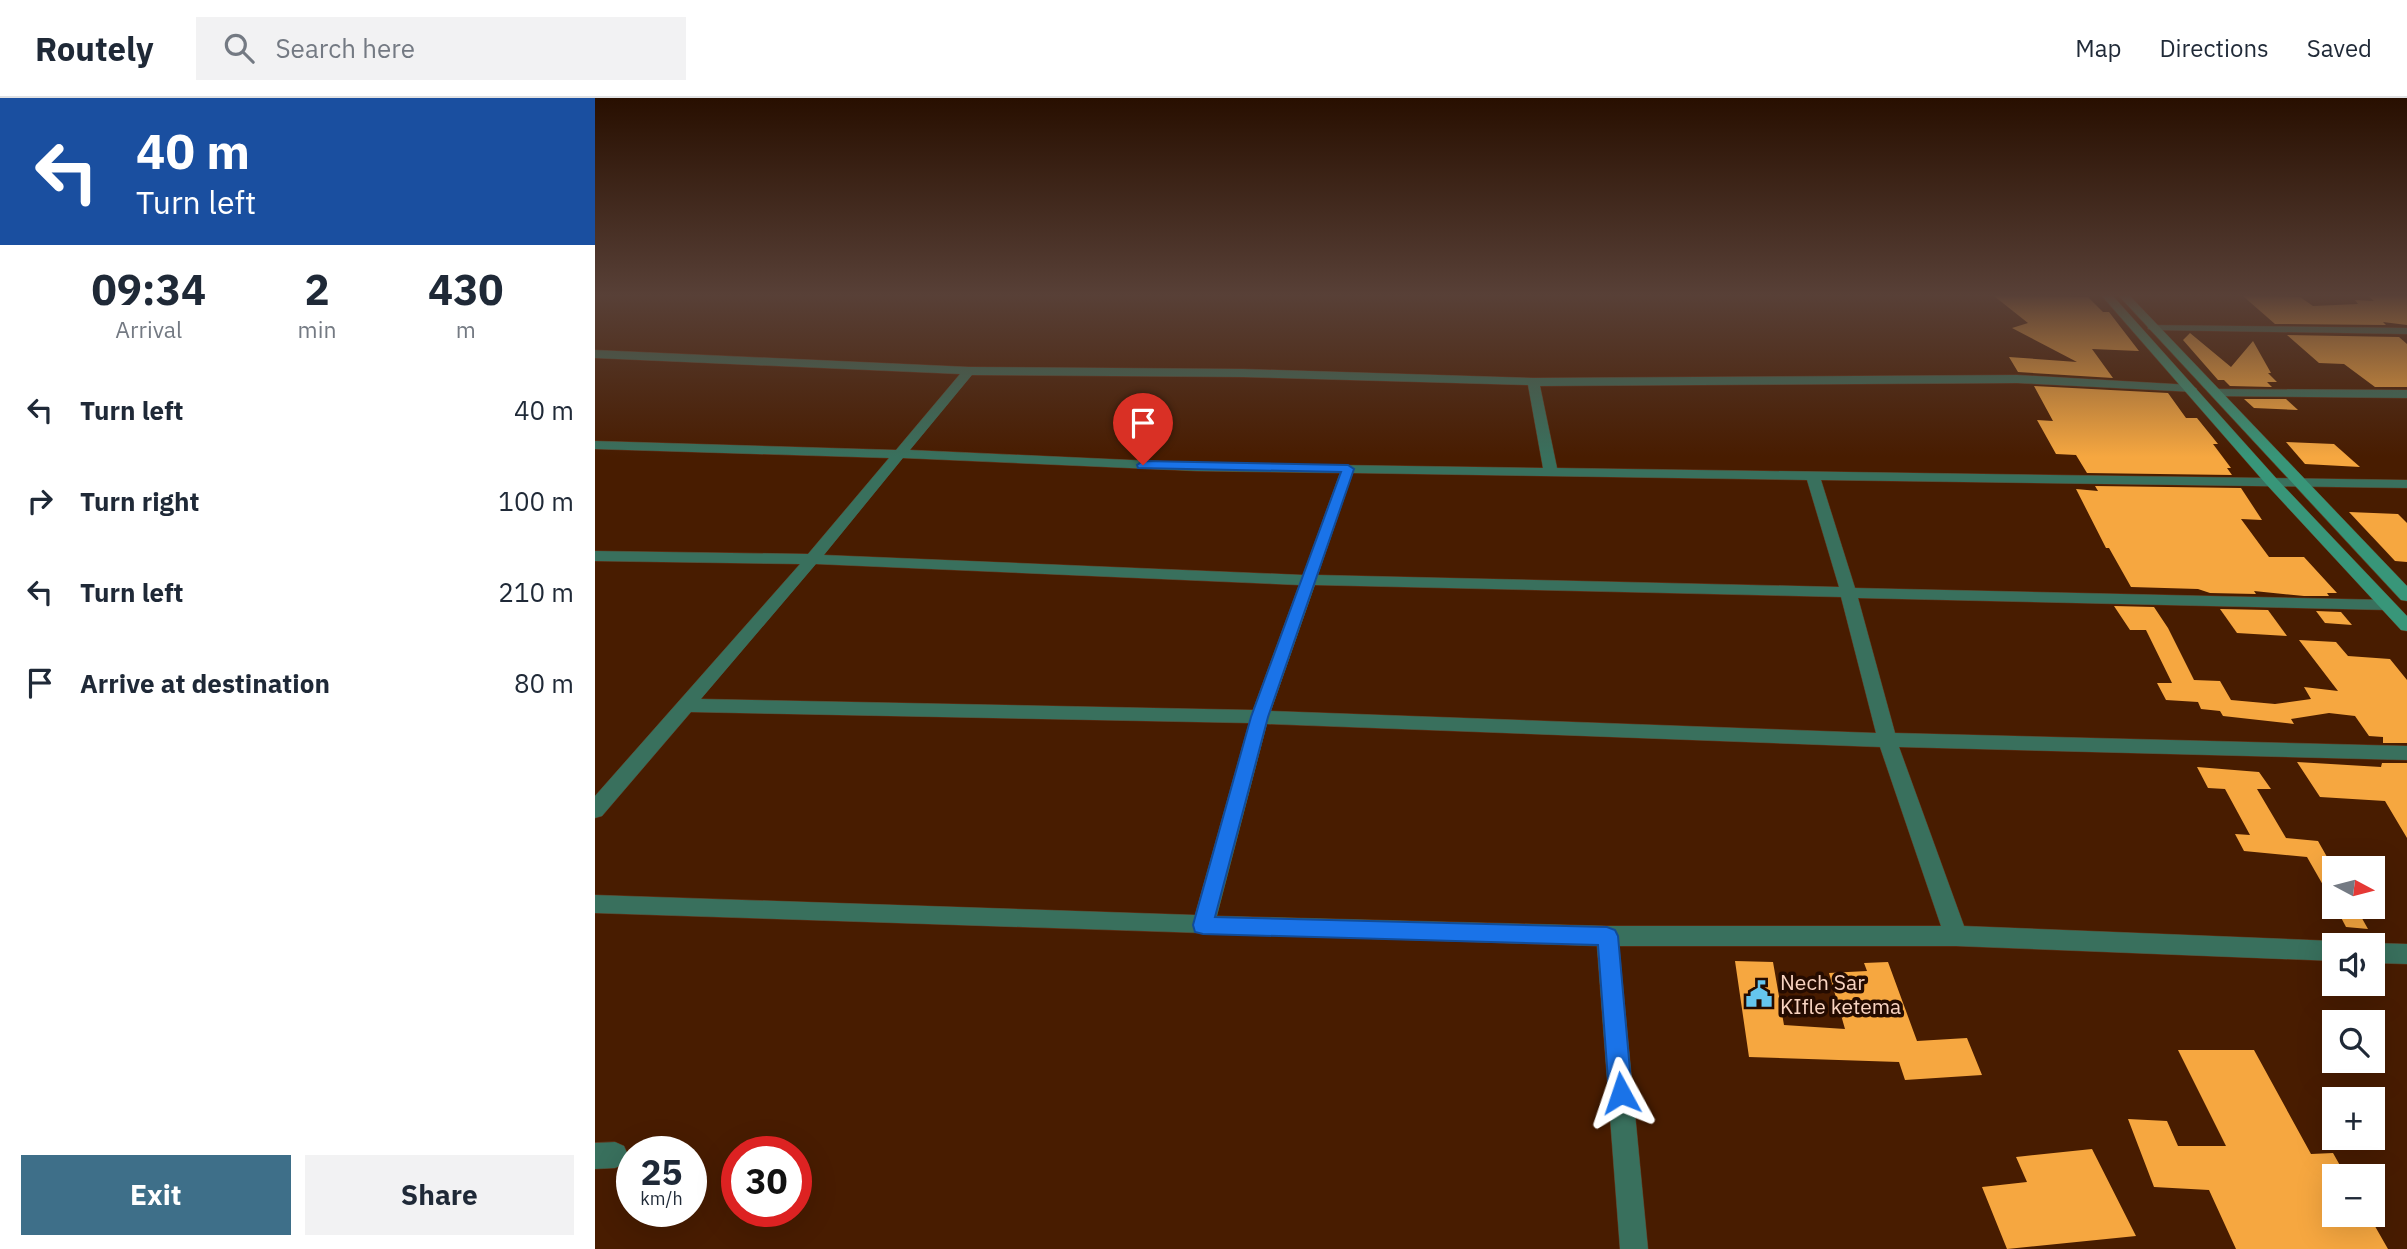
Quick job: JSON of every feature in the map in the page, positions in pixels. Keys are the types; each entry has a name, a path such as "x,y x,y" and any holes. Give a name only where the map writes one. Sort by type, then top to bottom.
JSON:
{"main road":[{"path":"2156,350 2271,481 2407,626"},
{"path":"2174,350 2407,596"}],"street":[{"path":"595,354 969,370 1243,373 1533,382 2017,379 2192,389"},
{"path":"595,810 812,559 969,370"},
{"path":"1533,382 1551,473"},
{"path":"2216,393 2407,394"},
{"path":"595,445 899,454 1197,467 2407,484"},
{"path":"1203,925 1260,717 1348,469"},
{"path":"1813,475 1848,592 1887,740 1956,936"},
{"path":"595,556 812,559 1308,580 2387,605"},
{"path":"687,705 1260,717 1887,740 2407,753"},
{"path":"595,904 1607,936 1956,936 2322,950"},
{"path":"1607,936 1635,1249"},
{"path":"2385,953 2407,954"}],"building":[{"path":"2054,350 2093,350 2113,378 2018,372 2009,357 2077,362"},
{"path":"2191,350 2210,350 2231,367 2246,350 2258,350 2271,373 2268,373 2277,382 2267,382 2272,387 2230,386 2224,380 2218,380"},
{"path":"2304,350 2407,350 2407,387 2375,387 2344,364 2319,363"},
{"path":"2034,386 2168,393 2186,418 2197,418 2218,444 2213,444 2231,468 2227,468 2232,475 2087,473 2076,455 2056,454 2037,420 2053,421"},
{"path":"2244,399 2286,399 2298,410 2254,408"},
{"path":"2286,442 2334,444 2360,467 2305,464"},
{"path":"2095,486 2241,488 2262,520 2241,519 2269,557 2304,557 2337,593 2327,593 2329,596 2304,596 2254,591 2256,594 2131,587 2109,548 2106,548 2076,489 2098,491"},
{"path":"2349,512 2398,514 2407,523 2407,562 2395,561"},
{"path":"2114,606 2154,607 2168,628 2194,680 2220,681 2231,700 2275,704 2311,699 2304,687 2338,691 2299,640 2336,642 2348,656 2390,659 2407,680 2407,743 2383,743 2383,737 2369,736 2355,716 2329,713 2291,719 2294,724 2223,716 2220,711 2201,709 2198,702 2166,700 2157,683 2172,683 2146,630 2130,630"},
{"path":"2220,609 2268,610 2287,636 2237,633"},
{"path":"2316,611 2341,612 2352,625 2325,623"},
{"path":"2297,762 2381,767 2382,763 2407,763 2407,838 2385,801 2320,797"},
{"path":"2197,767 2259,772 2271,789 2257,789 2286,838 2318,841 2326,856 2322,856 2322,883 2307,857 2244,851 2235,834 2250,835 2225,789 2208,788"},
{"path":"2342,919 2362,919 2368,929 2346,927"},
{"path":"1735,961 1773,962 1784,1025 1845,1029 1829,973 1867,971 1864,963 1888,962 1917,1041 1967,1038 1982,1075 1905,1080 1899,1062 1749,1057"},
{"path":"2178,1050 2254,1050 2311,1154 2333,1153 2339,1164 2322,1164 2322,1227 2375,1227 2388,1249 2236,1249 2209,1190 2154,1187 2128,1119 2167,1121 2178,1146 2226,1146"},
{"path":"2092,1149 2136,1236 2007,1249 1982,1187 2027,1182 2016,1157"}],"place":[{"name":"Nech Sar KIfle ketema","path":"1759,994"}],"route":[{"path":"1143,465 1348,469 1260,717 1203,925 1607,936 1621,1093"}]}
